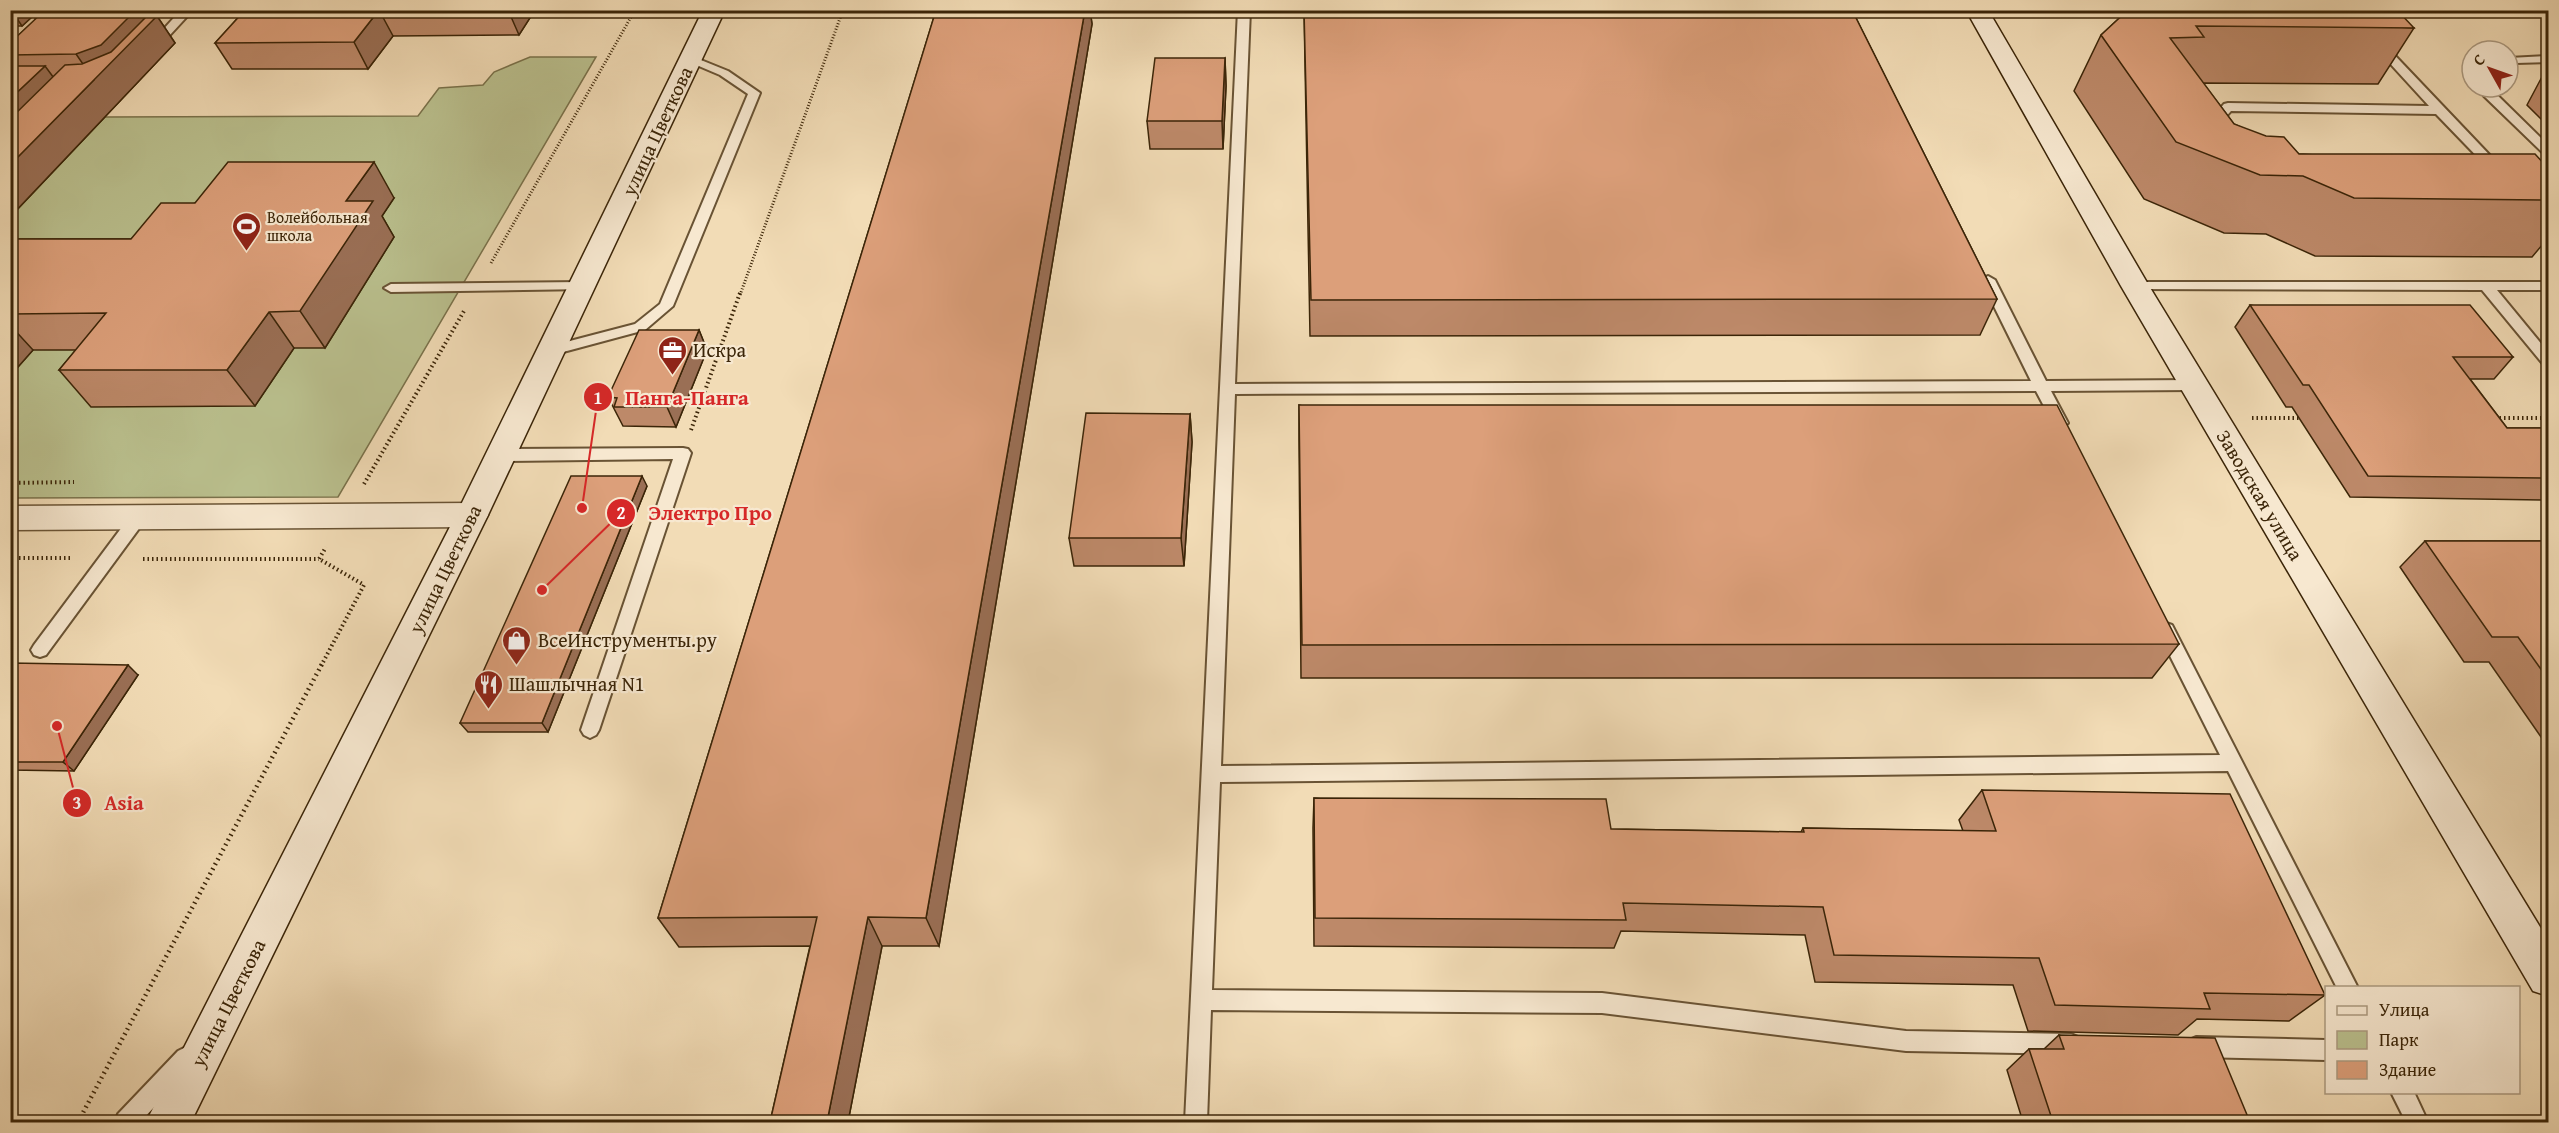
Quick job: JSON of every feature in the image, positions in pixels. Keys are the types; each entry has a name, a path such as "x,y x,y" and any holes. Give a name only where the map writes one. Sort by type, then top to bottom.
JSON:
{"street":[{"name":"улица Цветкова","path":"168,1122 502,454 714,10"},
{"name":"Заводская улица","path":"1977,10 2135,286 2548,976"},
{"path":"10,518 140,515 343,518 472,515"}],"lane":[{"path":"149,51 188,10"},
{"path":"1196,1122 1244,10"},
{"path":"2370,35 2509,182"},
{"path":"552,350 640,327 666,306 754,93 724,73 691,59"},
{"path":"2520,60 2548,59"},
{"path":"2494,99 2548,151"},
{"path":"2226,137 2214,121 2228,107 2439,110"},
{"path":"1978,261 2068,438"},
{"path":"391,288 584,286"},
{"path":"2135,286 2548,286"},
{"path":"2486,286 2548,361"},
{"path":"1228,389 2194,385"},
{"path":"502,454 683,453 590,730"},
{"path":"40,650 140,515"},
{"path":"2159,617 2347,986"},
{"path":"1211,774 2234,763"},
{"path":"1202,1000 1602,1003 1906,1041 2093,1045"},
{"path":"126,1122 219,1022"},
{"path":"2175,1047 2325,1050"},
{"path":"2403,1094 2417,1122"}],"path":[{"path":"319,560 635,10"},
{"path":"683,453 843,10"},
{"path":"2249,418 2309,418"},
{"path":"2489,418 2548,418"},
{"path":"10,558 319,560 364,585 78,1122"}],"green space":[{"name":"Волейбольная школа","path":"530,57 596,57 338,497 11,498 10,217 105,117 418,116 439,88 483,85 494,72"}],"building":[{"path":"45,10 110,10 105,16 129,17 101,45 76,54 10,55 10,43"},
{"path":"245,10 379,10 354,42 215,43"},
{"path":"936,10 1085,10 926,918 868,917 827,1122 770,1122 817,917 658,918"},
{"path":"1304,10 1852,10 1997,299 1311,300"},
{"path":"2128,10 2397,10 2414,28 2196,26 2204,37 2170,38 2234,124 2266,136 2284,137 2299,154 2535,154 2548,168 2548,200 2354,198 2303,176 2260,175 2176,142 2101,35"},
{"path":"147,16 157,16 10,165 10,119 65,65 82,64 111,52"},
{"path":"1155,58 1225,58 1222,121 1147,121"},
{"path":"10,66 45,66 10,99"},
{"path":"228,162 374,162 346,201 373,201 300,311 269,312 227,370 59,370 106,313 10,314 10,239 131,239 161,203 195,203"},
{"path":"2250,305 2470,305 2513,357 2453,357 2507,428 2548,428 2548,478 2368,476 2309,385 2303,385"},
{"path":"639,330 699,330 667,407 614,407 617,398 608,397"},
{"path":"1299,405 2057,405 2179,644 1302,645"},
{"path":"1086,413 1190,414 1181,538 1069,538"},
{"path":"571,476 642,476 542,723 460,723"},
{"path":"2425,541 2548,541 2548,679 2518,637 2492,637"},
{"path":"10,663 128,665 63,762 10,762"},
{"path":"1982,790 2230,794 2325,995 2204,993 2210,1009 2055,1005 2039,958 1834,955 1823,907 1623,903 1626,920 1315,918 1314,798 1606,799 1611,829 1804,832 1803,828 1996,831"},
{"path":"2059,1035 2215,1038 2250,1122 2053,1122 2029,1049 2064,1049"}],"place":[{"name":"Волейбольная школа","path":"246,252"},
{"name":"Искра","path":"672,376"},
{"name":"Панга-Панга","path":"582,508"},
{"name":"Электро Про","path":"542,590"},
{"name":"ВсеИнструменты.ру","path":"517,666"},
{"name":"Шашлычная N1","path":"488,710"},
{"name":"Asia","path":"57,726"}]}
